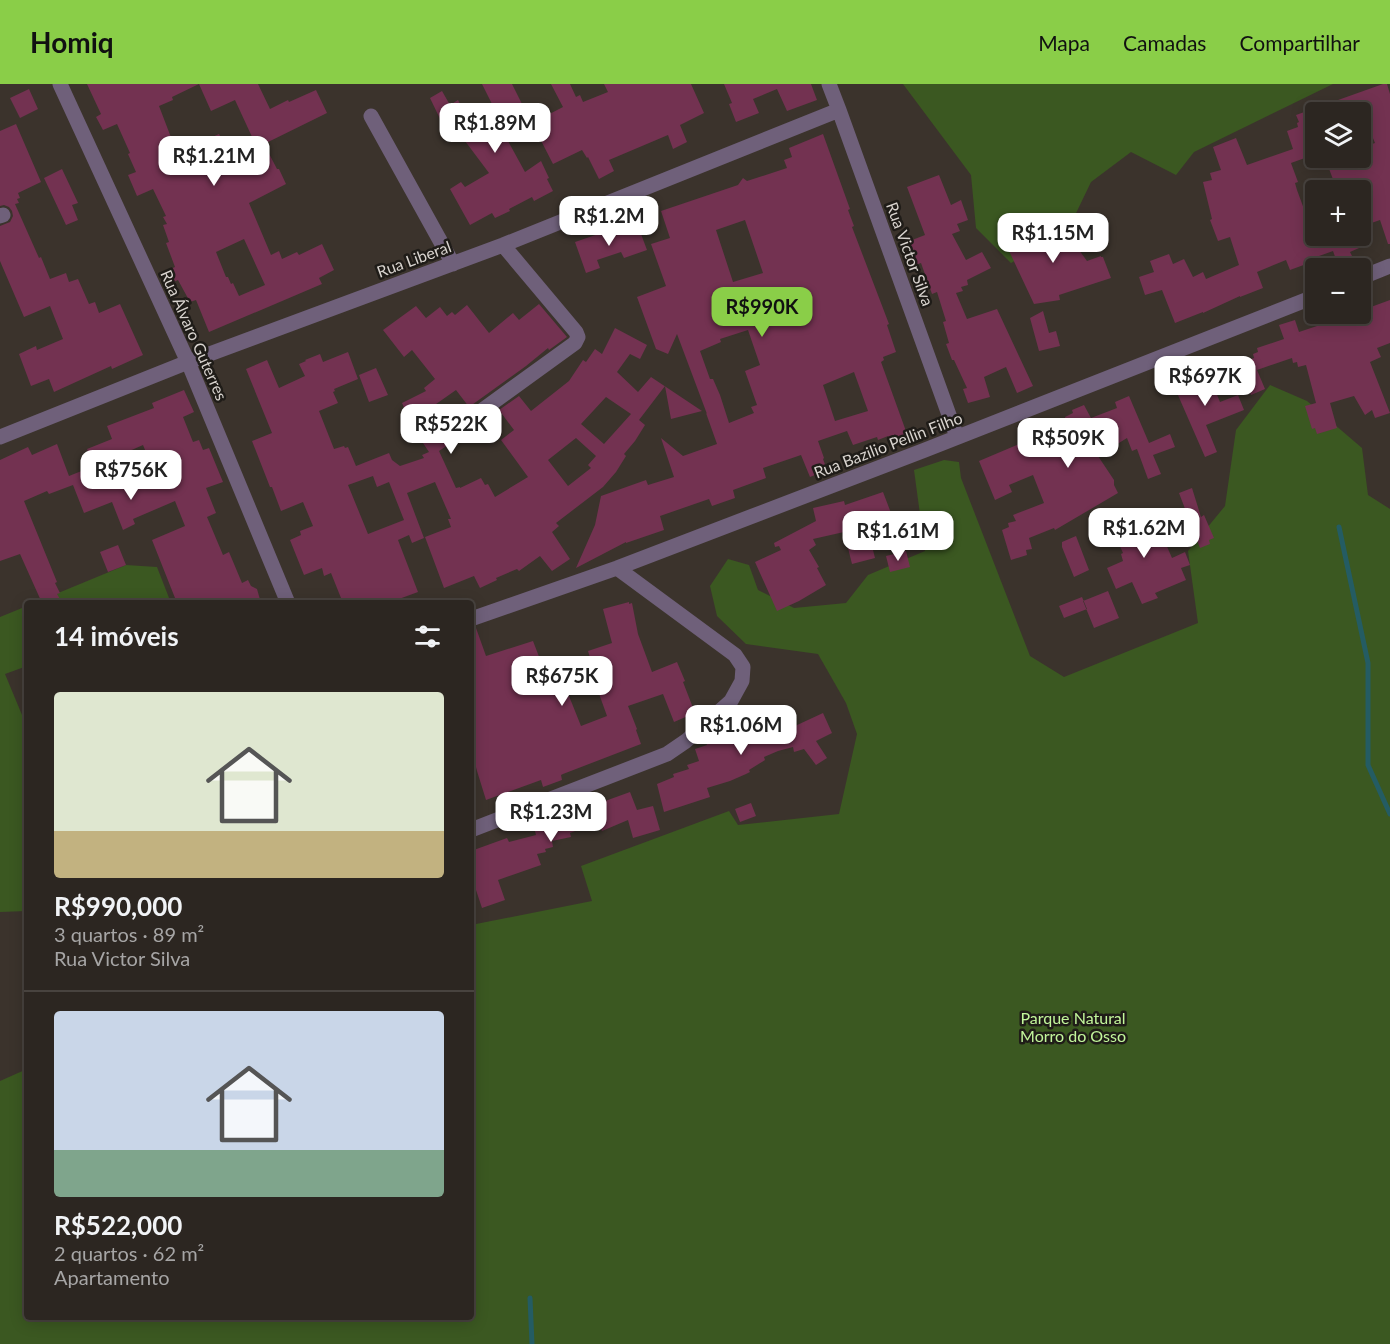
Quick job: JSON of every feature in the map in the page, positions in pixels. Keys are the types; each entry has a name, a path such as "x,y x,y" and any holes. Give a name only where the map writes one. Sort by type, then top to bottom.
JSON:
{"street":[{"name":"Rua Álvaro Guterres","path":"60,84 189,362 287,600"},
{"name":"Rua Victor Silva","path":"829,84 957,437"},
{"name":"Rua Liberal","path":"0,436 189,362 503,245 840,110"},
{"path":"371,116 453,264"},
{"path":"477,414 575,343 578,337 503,245"},
{"path":"1371,274 1390,267"},
{"name":"Rua Bazilio Pellin Filho","path":"474,618 617,568 1305,300"},
{"path":"474,829 667,754 686,741 731,701 742,681 743,667 735,655 617,568"}],"green space":[{"path":"903,84 1333,84 1194,152 1176,175 1131,152 1091,182 1066,234 1011,263 976,228 971,175"},
{"name":"Parque Natural Morro do Osso","path":"1270,385 1307,401 1362,448 1368,495 1390,509 1390,1344 0,1344 0,1081 24,1070 24,1320 474,1320 474,924 592,901 581,866 729,811 738,825 839,814 857,734 846,703 818,654 746,644 717,616 710,586 728,559 749,565 758,590 794,608 846,603 868,575 925,551 914,470 944,460 959,462 961,478 1030,656 1064,677 1198,623 1188,551 1225,506 1236,430"},
{"path":"126,565 157,567 170,600 41,600"},
{"path":"24,607 24,667 5,674 24,720 24,911 0,912 0,617"}],"building":[{"path":"87,84 199,84 258,84 270,109 316,90 327,113 264,144 286,184 249,203 271,255 279,251 282,259 297,252 299,255 322,244 334,270 319,278 322,284 209,332 196,300 190,302 178,280 173,282 168,270 175,267 166,243 169,242 163,225 167,224 163,217 166,216 153,189 137,196 128,175 136,172 128,154 130,153 117,124 103,130 96,117 101,114","holes":["199,84 211,111 235,100 253,139 227,149 219,134 177,153 159,106","244,239 265,285 239,296 233,283 231,284 226,277 216,252"]},
{"path":"482,84 512,84 534,128 508,141 525,172 541,161 553,191 534,201 532,197 495,218 492,213 470,225 450,189 461,182 465,187 489,173 450,121 443,125 430,98 442,91 450,105 458,100 468,119 493,106"},
{"path":"551,84 570,84 576,97 580,95 583,102 608,92 604,84 691,84 704,113 680,125 687,142 673,149 668,135 609,160 614,171 599,179 582,150 553,164 532,123 563,107"},
{"path":"724,84 811,84 817,100 787,111 777,89 753,99 759,113 736,122 729,104 732,103"},
{"path":"1387,84 1390,94 1390,244 1388,244 1380,220 1371,223 1371,180 1333,180 1329,168 1371,168 1371,144 1375,143 1371,133 1371,102 1332,102"},
{"path":"29,89 38,109 20,118 10,98"},
{"path":"1305,112 1305,158 1291,163 1305,212 1305,246 1358,246 1359,248 1350,252 1353,258 1335,258 1333,251 1314,258 1305,258 1305,264 1290,270 1286,260 1257,272 1263,288 1175,323 1162,290 1145,295 1139,277 1154,272 1150,261 1169,254 1173,264 1184,259 1193,277 1203,272 1206,279 1239,265 1230,237 1218,241 1210,220 1212,219 1203,182 1212,180 1210,173 1221,170 1213,147 1236,138 1247,165 1293,149 1287,131 1298,127 1299,122 1296,115"},
{"path":"16,124 41,182 18,193 19,203 15,204 50,279 66,273 69,282 78,279 89,304 95,302 99,313 120,304 143,355 112,369 111,366 54,392 49,379 31,386 19,354 36,346 37,350 63,339 50,306 24,317 0,261 0,226 10,222 13,216 9,207 0,206 0,131"},
{"path":"823,134 850,209 848,210 854,226 852,227 889,324 887,325 896,352 883,357 884,360 881,362 907,434 890,440 888,436 878,440 877,437 853,445 847,431 818,441 827,470 810,477 801,455 763,468 766,478 733,490 735,498 712,506 709,499 660,516 664,530 626,542 576,568 595,525 601,496 646,480 648,485 674,477 661,438 683,456 717,444 677,334 668,354 656,349 637,297 666,286 651,244 670,238 661,211 738,185 743,178 747,181 787,168 784,160 792,157 789,148","holes":["745,220 763,273 733,282 716,230","748,330 760,365 745,371 757,405 751,407 754,413 729,423 720,395 713,379 710,379 700,351 721,342 720,339","854,372 868,411 835,421 823,385"]},
{"path":"62,169 78,203 72,205 78,220 66,225 44,178"},
{"path":"939,175 951,205 961,200 968,220 957,224 960,231 952,234 966,260 982,252 991,268 967,280 968,285 961,287 963,291 956,293 967,319 997,309 1033,386 1017,393 1006,367 984,377 990,397 968,403 963,389 967,388 946,344 949,343 943,322 946,321 937,292 932,294 921,263 915,265 907,242 925,235 907,187"},
{"path":"1060,224 1087,261 1103,257 1111,278 1059,295 1060,300 1034,304 1003,238 1025,226 1034,243"},
{"path":"638,226 647,250 624,258 621,252 597,260 600,268 586,273 575,242 613,229 615,235"},
{"path":"1390,300 1390,343 1377,348 1381,357 1370,362 1390,413 1375,418 1372,410 1365,415 1354,396 1330,403 1337,428 1317,434 1315,428 1312,429 1305,406 1316,403 1306,365 1298,367 1297,362 1293,363 1292,358 1257,370 1265,389 1251,395 1243,375 1227,381 1223,370 1254,358 1253,354 1258,352 1257,348 1284,339 1279,325 1295,320 1299,332 1323,324 1371,324 1371,307"},
{"path":"539,304 567,337 549,350 548,348 469,407 456,390 429,409 441,418 435,425 448,445 439,451 456,488 481,478 485,485 488,484 495,497 528,477 501,440 514,430 499,410 519,396 531,411 569,381 583,360 586,362 595,349 602,354 615,328 647,345 640,359 630,354 617,372 638,392 651,377 665,386 639,420 645,425 624,454 626,456 616,472 603,487 556,523 559,526 552,532 570,559 552,571 540,556 519,571 517,569 496,578 497,580 480,588 474,576 444,588 425,537 451,527 448,519 451,519 435,482 407,493 424,538 412,543 409,535 398,540 418,592 396,600 342,600 331,573 324,576 322,568 304,575 290,540 301,535 300,531 313,526 303,502 281,511 272,487 270,487 252,441 272,433 246,369 267,360 279,388 305,376 299,364 305,360 320,354 323,362 348,352 358,379 334,389 338,403 319,411 334,449 348,447 356,466 389,453 392,460 400,466 424,458 422,455 429,452 411,415 408,416 402,403 426,391 424,388 435,379 412,350 404,357 383,330 416,306 426,318 440,307 447,316 452,312 455,315 467,305 489,333 513,313 519,320","holes":["606,397 631,414 604,444 581,424","576,438 596,456 588,465 591,468 568,486 548,460","373,476 377,487 389,482 404,520 368,534 348,485"]},
{"path":"1043,311 1049,333 1056,331 1060,346 1039,351 1030,318"},
{"path":"376,368 388,395 369,402 359,375"},
{"path":"1206,368 1220,402 1238,395 1244,410 1206,425 1217,452 1205,457 1174,386 1193,379 1191,374"},
{"path":"665,386 702,411 671,419"},
{"path":"184,390 194,412 183,417 193,442 199,440 203,450 209,448 223,482 206,488 216,513 207,517 223,555 229,552 242,583 248,580 251,586 257,589 260,600 176,600 152,540 185,526 175,501 133,519 135,524 123,530 112,502 84,513 73,485 49,494 47,491 24,501 60,593 57,594 60,599 58,600 41,600 20,554 0,561 0,460 28,447 32,455 57,444 69,476 94,466 87,449 112,439 107,426 154,408 152,403","holes":["143,445 154,472 129,483 118,456"]},
{"path":"1129,396 1149,443 1170,434 1175,447 1153,455 1161,474 1148,479 1137,449 1132,451 1127,438 1098,456 1114,480 1118,493 1055,530 1054,528 1029,538 1032,549 1026,550 1027,555 1011,560 1002,530 1009,527 1008,523 1016,521 1013,515 1044,503 1033,475 1009,485 1012,492 995,500 979,461 1048,432 1047,430 1066,421 1065,417 1073,413 1072,410 1084,405 1091,418 1117,408 1115,402"},
{"path":"1192,488 1201,517 1204,515 1214,538 1209,540 1210,544 1200,548 1179,493"},
{"path":"883,492 891,513 888,513 891,521 868,530 875,558 852,564 844,532 813,539 816,545 809,550 826,585 777,611 755,562 781,550 779,546 775,547 774,543 816,521 813,508 844,501 845,505"},
{"path":"1141,510 1154,542 1162,539 1172,558 1185,552 1190,565 1181,568 1186,580 1155,593 1158,598 1142,604 1132,582 1116,589 1107,568 1123,561 1121,554 1123,553 1109,522"},
{"path":"1076,536 1089,570 1074,577 1062,542"},
{"path":"118,545 126,565 108,572 100,552"},
{"path":"906,551 910,567 890,572 886,556"},
{"path":"1108,591 1119,618 1094,628 1083,601"},
{"path":"1082,597 1087,609 1064,618 1059,606"},
{"path":"632,603 638,634 652,672 677,662 695,713 674,722 663,694 628,706 641,744 563,774 561,775 562,780 543,787 541,780 486,800 474,759 474,628 476,628 486,656 533,641 543,667 559,662 561,669 591,661 588,651 612,643 603,609","holes":["593,677 607,716 581,726 565,686"]},
{"path":"823,713 832,733 816,741 827,758 816,765 804,749 794,752 793,747 778,751 764,757 765,760 749,770 750,772 707,788 710,797 664,812 657,784 674,777 673,774 689,769 687,765 699,761 695,749 707,745 704,738 739,723 741,728 750,722 754,728 792,714 795,726"},
{"path":"630,792 637,810 653,806 660,830 633,838 628,820 602,831 598,822 570,833 571,837 552,841 553,847 537,854 541,865 498,880 505,900 482,908 474,884 474,850 507,838 509,842 536,835 533,824 574,816 572,813"},
{"path":"751,803 756,816 740,822 735,809"}],"waterway":[{"path":"1339,527 1368,663 1368,765 1390,814"},
{"path":"530,1298 532,1344"}]}
